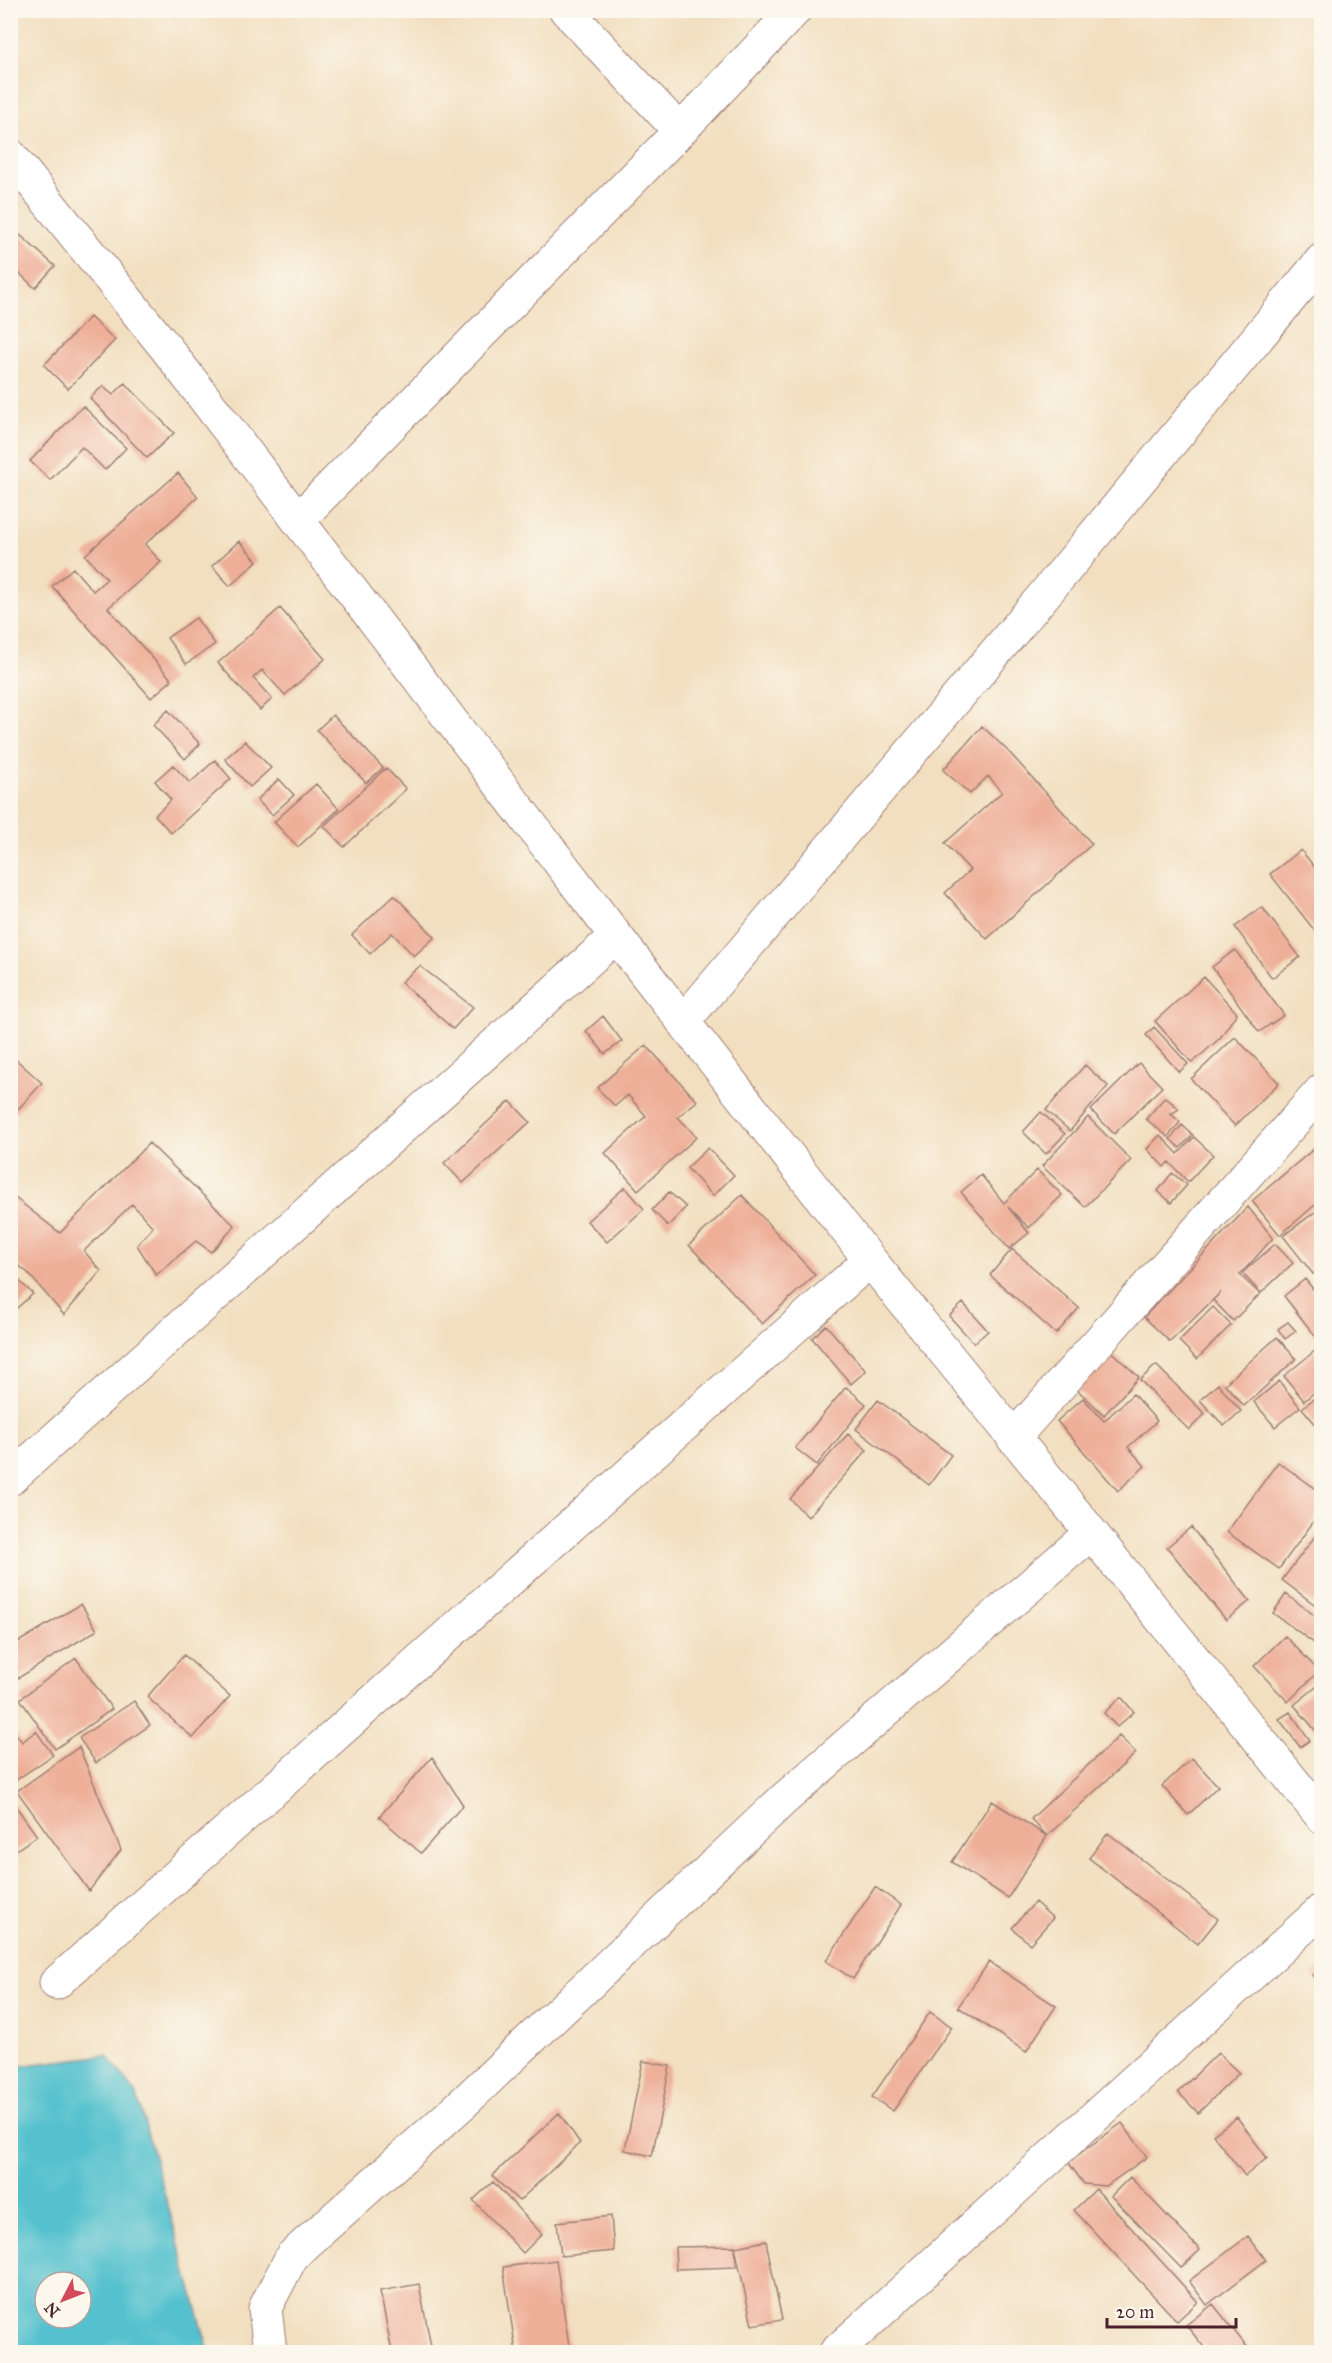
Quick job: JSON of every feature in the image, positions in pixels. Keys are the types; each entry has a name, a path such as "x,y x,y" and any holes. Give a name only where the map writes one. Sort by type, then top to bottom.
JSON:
{"street":[{"path":"566,10 680,130"},
{"path":"299,519 795,10"},
{"path":"10,155 159,339 616,936 870,1260 1322,1817"},
{"path":"683,1022 1058,578 1322,260"},
{"path":"10,1479 616,936"},
{"path":"1013,1438 1322,1090"},
{"path":"56,1983 870,1260"},
{"path":"270,2352 265,2308 292,2256 461,2104 784,1799 1091,1533"},
{"path":"836,2352 1322,1910"}],"water":[{"path":"107,2055 136,2093 209,2352 11,2352 11,2067"}],"building":[{"path":"20,235 55,266 35,288 19,273 10,282 10,245"},
{"path":"90,317 115,340 68,389 44,365"},
{"path":"125,383 174,433 147,458 90,398 103,386 113,395"},
{"path":"83,406 126,448 105,470 82,447 50,480 30,461"},
{"path":"178,473 198,497 145,544 161,562 108,608 172,680 151,698 52,586 73,568 93,591 107,579 85,555"},
{"path":"239,541 257,561 230,586 212,566"},
{"path":"280,608 325,659 285,695 262,670 253,678 272,699 260,710 218,663"},
{"path":"196,618 215,644 186,664 167,638"},
{"path":"168,710 200,744 185,759 153,725"},
{"path":"333,715 383,768 366,783 317,730"},
{"path":"982,726 1009,752 1092,844 987,939 945,893 970,870 945,843 1002,792 988,776 970,794 943,770"},
{"path":"245,741 271,768 250,787 225,759"},
{"path":"215,760 231,779 171,833 155,815 171,800 155,781 173,765 190,783"},
{"path":"386,768 406,789 344,847 324,826"},
{"path":"279,779 294,795 272,815 257,800"},
{"path":"316,784 339,809 298,847 274,822"},
{"path":"1301,850 1322,877 1322,940 1270,874"},
{"path":"394,895 435,937 414,956 392,933 370,954 352,935"},
{"path":"1262,907 1300,957 1272,978 1235,927"},
{"path":"1235,950 1284,1015 1259,1032 1212,967"},
{"path":"420,966 473,1007 453,1029 401,982"},
{"path":"1204,977 1237,1013 1220,1038 1192,1063 1155,1021"},
{"path":"603,1016 622,1041 605,1054 586,1031"},
{"path":"1154,1027 1188,1064 1179,1072 1146,1035"},
{"path":"1235,1037 1279,1083 1235,1126 1191,1079"},
{"path":"646,1045 697,1101 678,1117 697,1137 638,1190 605,1153 646,1116 628,1095 615,1106 597,1088"},
{"path":"10,1054 42,1083 10,1118"},
{"path":"1139,1063 1162,1087 1114,1134 1091,1110"},
{"path":"1085,1065 1108,1086 1070,1131 1046,1110"},
{"path":"1165,1097 1179,1109 1171,1114 1180,1122 1168,1137 1146,1119"},
{"path":"510,1101 530,1122 463,1183 444,1163"},
{"path":"1041,1112 1065,1134 1046,1154 1023,1132"},
{"path":"1088,1117 1131,1160 1085,1207 1042,1166"},
{"path":"1182,1125 1193,1135 1180,1148 1170,1139"},
{"path":"1160,1135 1178,1154 1194,1137 1213,1155 1188,1182 1169,1162 1164,1167 1147,1149"},
{"path":"149,1143 235,1226 211,1252 196,1241 156,1275 137,1245 153,1227 132,1204 84,1251 101,1271 64,1315 27,1272 10,1259 10,1194 60,1233"},
{"path":"1316,1147 1322,1153 1322,1199 1280,1235 1252,1201"},
{"path":"708,1148 734,1175 713,1196 687,1168"},
{"path":"1037,1170 1062,1195 1029,1228 1008,1207 1029,1233 1009,1249 961,1192 981,1175 1004,1203"},
{"path":"1172,1173 1187,1185 1171,1203 1158,1191"},
{"path":"625,1187 644,1209 607,1242 587,1221"},
{"path":"669,1192 686,1207 668,1226 652,1210"},
{"path":"742,1195 815,1275 762,1324 689,1245"},
{"path":"1248,1207 1273,1238 1240,1275 1260,1294 1233,1321 1213,1300 1221,1292 1170,1342 1144,1317"},
{"path":"1322,1207 1322,1268 1313,1274 1283,1236"},
{"path":"1275,1244 1293,1263 1261,1293 1242,1273"},
{"path":"1012,1249 1079,1308 1056,1334 990,1275"},
{"path":"10,1272 33,1294 10,1314"},
{"path":"1305,1279 1322,1300 1322,1332 1316,1337 1284,1296"},
{"path":"963,1303 988,1331 974,1343 949,1316"},
{"path":"1213,1307 1231,1325 1197,1359 1179,1341"},
{"path":"1288,1322 1296,1331 1285,1339 1278,1329"},
{"path":"826,1325 866,1371 851,1384 812,1338"},
{"path":"1277,1337 1296,1359 1244,1406 1225,1384"},
{"path":"1322,1345 1322,1386 1304,1401 1284,1376"},
{"path":"1105,1346 1139,1377 1104,1415 1070,1383"},
{"path":"1156,1365 1205,1414 1189,1430 1140,1380"},
{"path":"1279,1381 1300,1407 1275,1427 1254,1402"},
{"path":"1218,1384 1241,1411 1224,1426 1200,1400"},
{"path":"846,1387 866,1404 817,1465 795,1448"},
{"path":"1322,1392 1322,1432 1302,1408"},
{"path":"1133,1394 1157,1421 1128,1447 1145,1466 1118,1491 1057,1421 1083,1398 1104,1421"},
{"path":"878,1400 951,1455 929,1485 856,1429"},
{"path":"848,1434 867,1450 808,1517 790,1499"},
{"path":"1278,1462 1322,1493 1322,1510 1279,1569 1227,1532"},
{"path":"1191,1527 1250,1601 1226,1620 1167,1547"},
{"path":"1322,1527 1322,1610 1282,1580"},
{"path":"1286,1594 1322,1621 1322,1649 1273,1613"},
{"path":"81,1604 97,1630 10,1683 10,1647"},
{"path":"1285,1636 1319,1671 1288,1702 1254,1666"},
{"path":"184,1655 230,1696 193,1738 147,1697"},
{"path":"76,1658 112,1709 55,1749 20,1699"},
{"path":"1316,1687 1322,1693 1322,1738 1294,1705"},
{"path":"1121,1697 1134,1712 1117,1727 1104,1713"},
{"path":"134,1701 150,1725 96,1763 79,1738"},
{"path":"1290,1712 1310,1740 1300,1747 1279,1719"},
{"path":"10,1726 22,1742 36,1731 53,1755 10,1784"},
{"path":"1119,1736 1136,1753 1047,1836 1031,1819"},
{"path":"79,1747 121,1850 89,1891 17,1791"},
{"path":"432,1757 463,1805 421,1853 379,1817"},
{"path":"1192,1758 1218,1786 1188,1815 1162,1786"},
{"path":"10,1798 37,1836 10,1854"},
{"path":"992,1801 1047,1836 1008,1898 952,1862"},
{"path":"1108,1833 1218,1919 1198,1944 1089,1858"},
{"path":"875,1887 901,1905 853,1979 826,1961"},
{"path":"1035,1902 1053,1918 1030,1944 1012,1928"},
{"path":"989,1962 1056,2006 1026,2052 958,2007"},
{"path":"1322,1967 1322,1987 1312,1975"},
{"path":"930,2012 952,2027 893,2111 872,2097"},
{"path":"1218,2053 1239,2073 1198,2113 1178,2092"},
{"path":"643,2061 670,2066 652,2156 625,2150"},
{"path":"559,2113 580,2143 519,2201 492,2176"},
{"path":"1237,2117 1267,2158 1245,2176 1213,2135"},
{"path":"1122,2123 1147,2157 1106,2186 1084,2184 1068,2162"},
{"path":"1130,2177 1200,2250 1181,2268 1111,2196"},
{"path":"493,2182 542,2234 523,2253 473,2200"},
{"path":"1096,2189 1198,2302 1177,2321 1074,2210"},
{"path":"611,2216 614,2251 561,2256 557,2222"},
{"path":"1248,2236 1266,2260 1207,2305 1189,2281"},
{"path":"766,2241 782,2320 752,2325 735,2247"},
{"path":"735,2246 736,2267 676,2269 675,2247"},
{"path":"556,2260 570,2352 516,2352 503,2267"},
{"path":"419,2284 432,2352 392,2352 380,2291"},
{"path":"1213,2304 1251,2352 1208,2352 1186,2325"}]}
